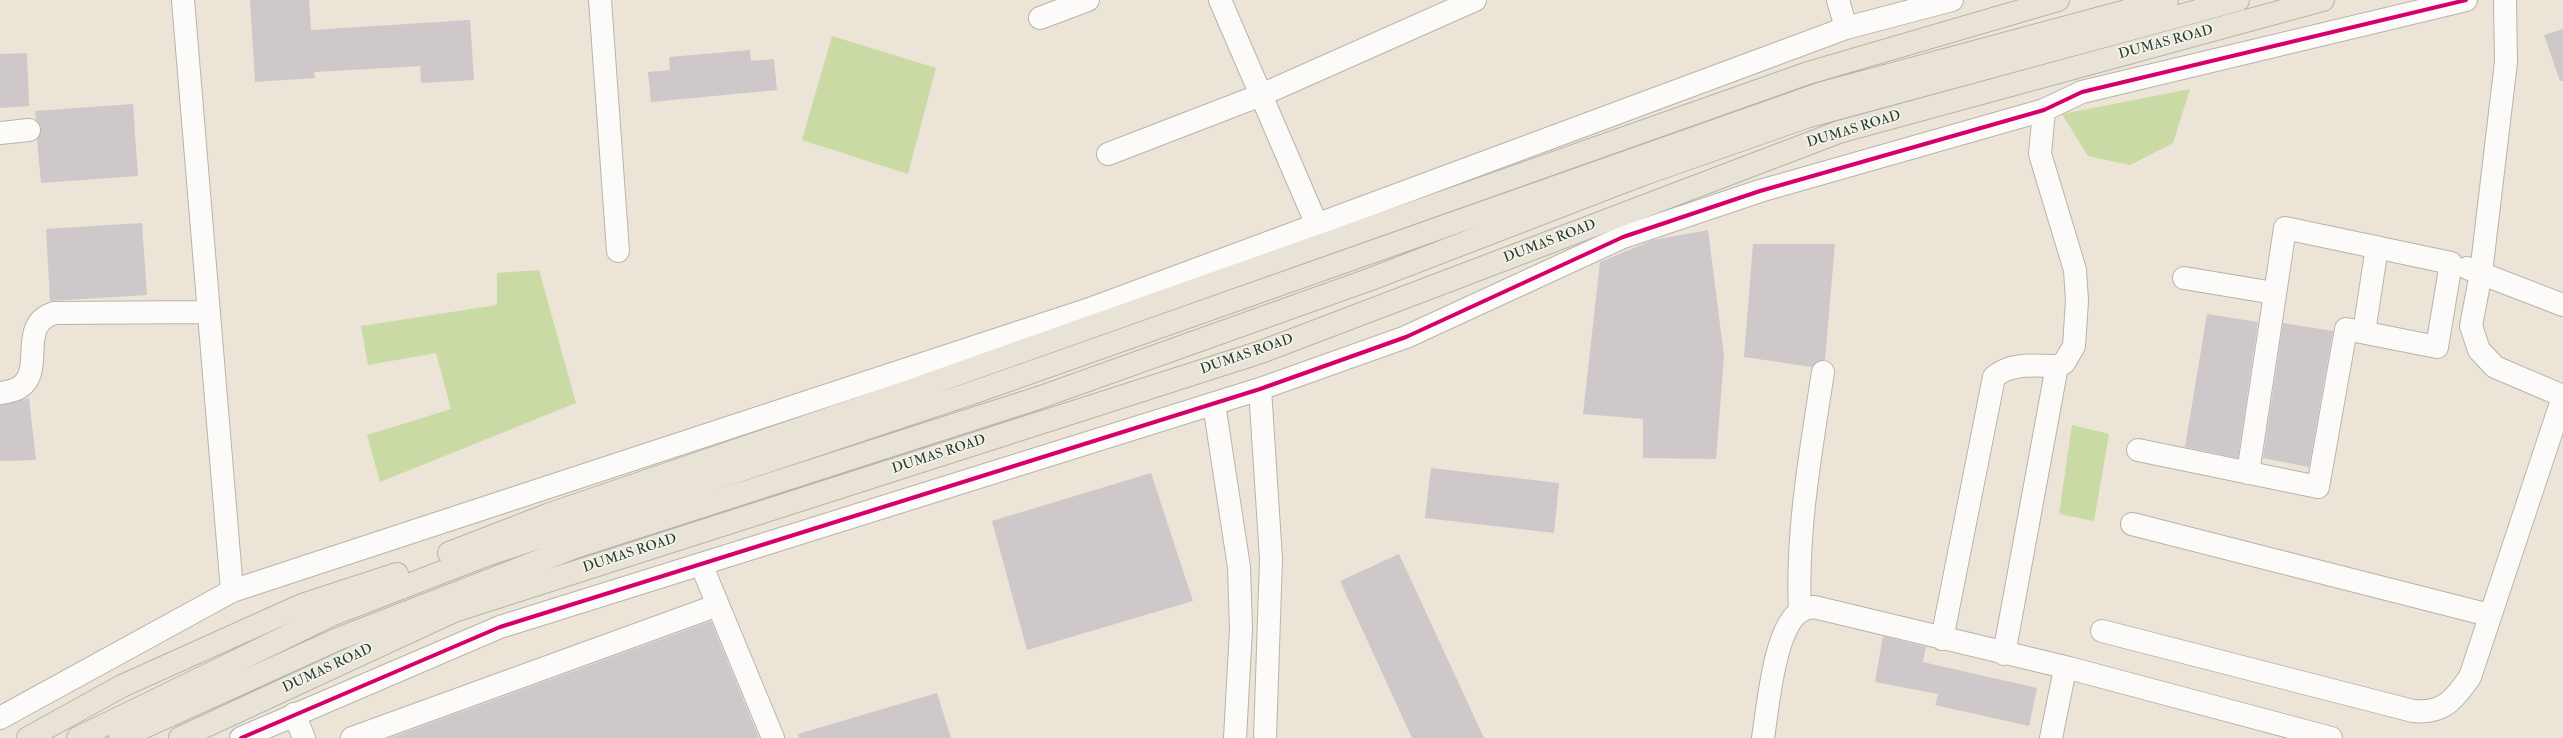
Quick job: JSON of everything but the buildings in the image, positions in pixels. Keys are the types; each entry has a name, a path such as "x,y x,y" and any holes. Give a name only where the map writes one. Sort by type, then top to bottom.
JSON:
{"main road":[{"path":"28,738 122,686 302,605 377,582 550,514 884,400 1808,73 2058,0"},
{"path":"78,738 331,615 486,556 972,393 1822,94 2167,0"},
{"path":"120,738 338,639 575,547 1038,398 1371,279 1641,175 1784,125 2238,0"},
{"name":"DUMAS ROAD","path":"180,738 454,611 1261,352 1839,132 2323,0"}],"street":[{"path":"183,0 232,591"},
{"path":"600,0 618,251"},
{"path":"1040,18 1088,0"},
{"path":"1220,0 1317,225"},
{"path":"1108,154 1261,95 1475,0"},
{"path":"1838,0 1846,28"},
{"path":"0,718 232,591 1087,310 1846,28 1952,0"},
{"path":"241,738 500,627 1214,404 1406,337 1623,237 1760,191 2044,110 2082,92 2466,0"},
{"path":"2102,631 2413,711 2429,713 2441,708 2457,696 2470,677 2489,615 2563,396 2495,367 2479,350 2471,326 2481,273 2506,62 2506,0"},
{"path":"1942,639 1994,377 2002,370 2012,367 2057,366 2064,363 2074,346 2077,301 2075,270 2040,154 2044,110"},
{"path":"0,133 29,130"},
{"path":"2248,473 2285,228 2451,263 2563,305"},
{"path":"2364,332 2377,247"},
{"path":"2138,450 2318,487 2346,329 2437,348 2451,263"},
{"path":"2184,278 2274,293"},
{"path":"0,393 20,388 28,380 32,369 34,332 38,322 44,316 54,313 209,312"},
{"path":"2004,654 2057,366"},
{"path":"1800,612 1798,579 1801,522 1823,372"},
{"path":"1260,389 1271,559 1265,738"},
{"path":"1214,404 1239,567 1241,629 1234,738"},
{"path":"2132,524 2489,615"},
{"path":"701,564 773,738"},
{"path":"352,738 718,605"},
{"path":"1763,738 1778,650 1788,626 1800,612 1814,607 2065,668 2326,737"},
{"path":"2051,738 2065,668"},
{"path":"294,714 304,738"}],"green space":[{"path":"832,36 936,68 908,174 802,140"},
{"path":"2190,89 2173,143 2130,165 2088,156 2062,114"},
{"path":"539,270 576,403 380,482 367,435 451,409 436,353 368,365 361,326 497,305 497,273"},
{"path":"2072,425 2109,434 2094,521 2059,514"}],"cycle path":[{"path":"241,738 500,627 1260,389 1406,337 1623,237 1760,191 2044,110 2082,92 2466,0"}]}
